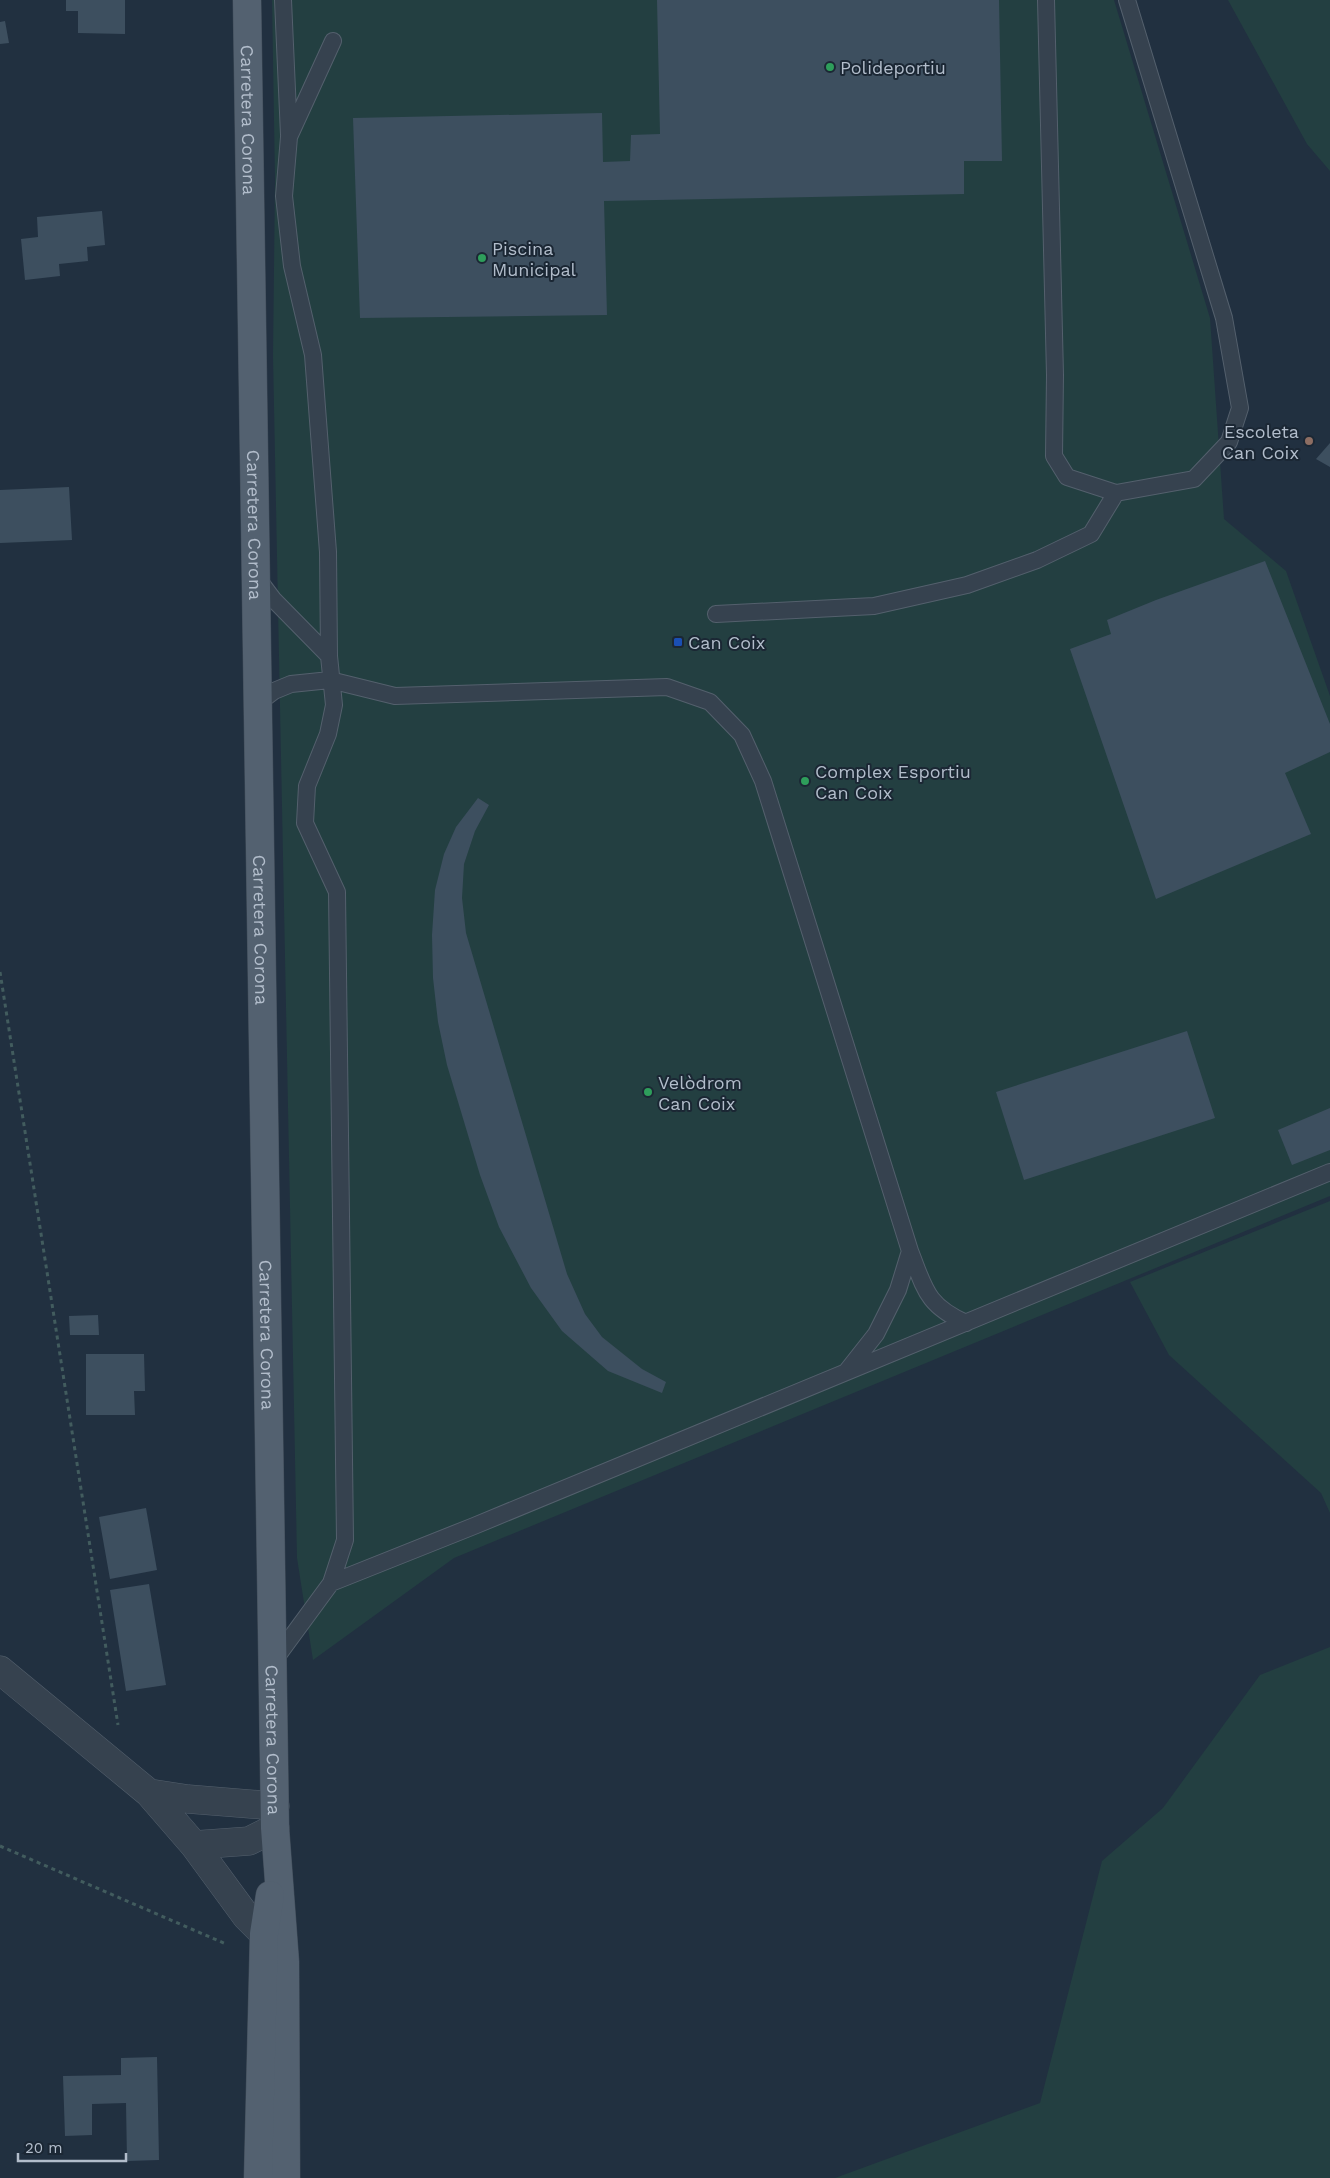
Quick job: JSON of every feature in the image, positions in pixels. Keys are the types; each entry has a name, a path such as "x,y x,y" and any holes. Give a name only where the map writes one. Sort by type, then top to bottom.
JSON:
{"main road":[{"name":"Carretera Corona","path":"247,0 272,1663 276,1861 285,1962 286,2178"},
{"name":"Carretera Corona","path":"258,2178 263,1947 276,1861"}],"street":[{"path":"0,1670 125,1771 149,1793 194,1845 246,1916 263,1947"},
{"path":"149,1793 275,1817"},
{"path":"194,1845 249,1841 275,1817"}],"lane":[{"path":"272,1663 331,1583 345,1540 337,892 305,823 307,786 328,734 334,705 329,656 328,552 313,355 292,266 284,196 289,137 284,0"},
{"path":"1046,0 1055,375 1054,456 1067,477 1116,493 1194,479 1229,442 1240,408 1224,318 1126,0"},
{"path":"289,137 334,42"},
{"path":"716,614 874,606 967,585 1038,560 1091,534 1116,493"},
{"path":"256,576 272,599 329,656"},
{"path":"258,703 274,691 291,684 330,680 395,696 667,687 710,702 742,736 763,781 910,1251 927,1294 935,1305 946,1314 966,1323"},
{"path":"331,1583 474,1526 1330,1172"},
{"path":"846,1372 876,1334 898,1290 910,1251"}],"path":[{"path":"0,972 125,1771"},
{"path":"0,1846 263,1947"}],"green space":[{"name":"Complex Esportiu Can Coix","path":"272,0 1114,0 1210,318 1224,519 1286,571 1330,696 1330,1196 454,1558 313,1660 297,1558 273,356 275,180"},
{"path":"1228,0 1330,0 1330,171 1307,144"},
{"path":"1330,1201 1330,1513 1321,1493 1169,1355 1130,1282"},
{"path":"1330,1647 1330,2178 835,2178 1040,2103 1102,1861 1163,1808 1260,1675"}],"building":[{"path":"66,0 125,0 125,34 78,33 78,11 66,11"},
{"path":"657,0 999,0 1002,161 964,161 964,194 604,201 607,315 360,318 353,118 602,113 603,162 630,161 631,135 660,134"},
{"path":"5,21 9,43 0,44 0,22"},
{"path":"102,211 105,245 87,247 88,261 59,264 60,276 25,280 21,239 38,237 37,217"},
{"path":"1330,443 1330,467 1316,459"},
{"path":"69,487 72,540 0,543 0,490"},
{"path":"1265,561 1330,724 1330,752 1285,773 1311,834 1156,899 1070,649 1111,634 1107,620 1156,600"},
{"path":"478,798 489,805 475,831 464,864 462,898 466,933 567,1274 585,1314 602,1337 642,1369 666,1382 662,1393 608,1371 562,1331 531,1288 499,1227 480,1175 447,1065 438,1022 433,978 432,935 435,890 444,854 456,827"},
{"path":"1187,1031 1215,1118 1024,1180 996,1092"},
{"path":"1330,1108 1330,1150 1292,1165 1278,1130"},
{"path":"98,1315 99,1335 70,1335 69,1316"},
{"path":"86,1354 144,1354 145,1391 134,1391 135,1415 86,1415"},
{"path":"146,1508 157,1570 110,1579 99,1517"},
{"path":"149,1584 166,1685 126,1691 110,1590"},
{"path":"157,2057 159,2160 127,2161 126,2103 92,2104 92,2135 65,2136 63,2076 121,2075 121,2058"}],"place":[{"name":"Polideportiu","path":"830,67"},
{"name":"Piscina Municipal","path":"482,258"},
{"name":"Escoleta Can Coix","path":"1309,441"},
{"name":"Can Coix","path":"678,642"},
{"name":"Complex Esportiu Can Coix","path":"805,781"},
{"name":"Velòdrom Can Coix","path":"648,1092"}]}
